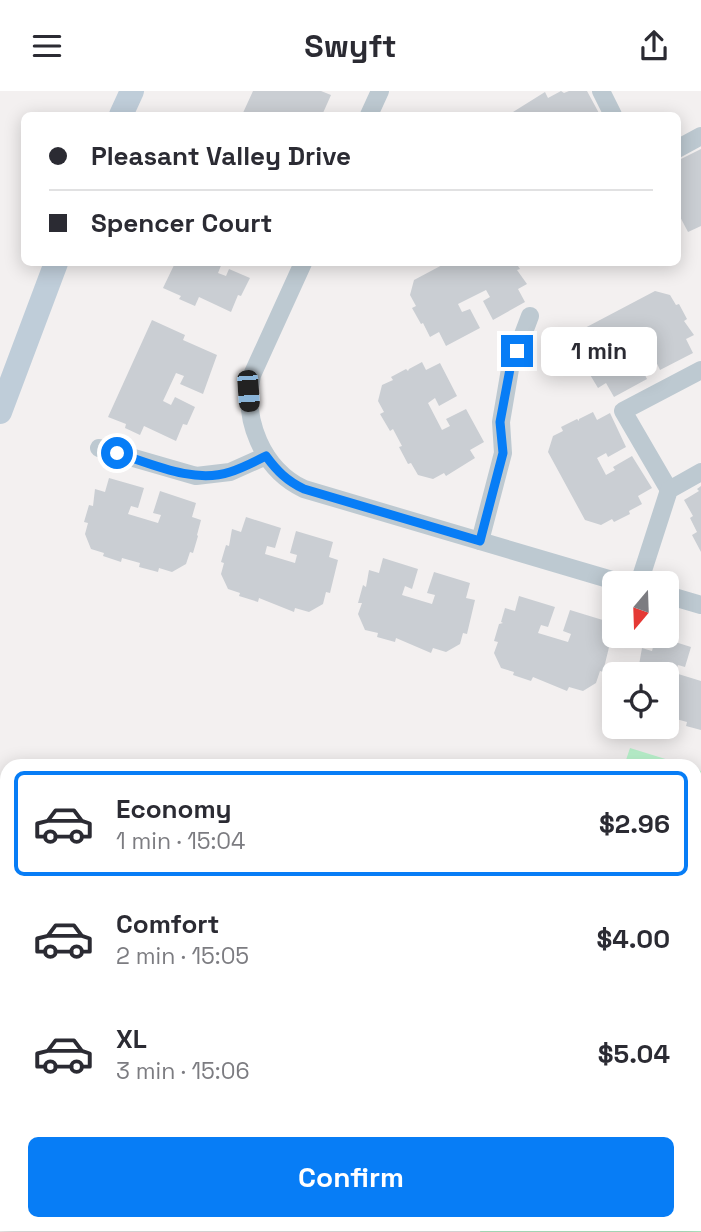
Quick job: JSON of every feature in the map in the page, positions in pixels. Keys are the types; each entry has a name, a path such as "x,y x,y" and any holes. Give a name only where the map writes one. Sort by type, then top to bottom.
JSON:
{"main road":[{"path":"122,112 132,91"},
{"path":"0,412 55,266"}],"street":[{"path":"370,112 380,91"},
{"path":"601,91 611,112"},
{"path":"681,147 701,137"},
{"path":"302,266 252,375 249,399 251,421 266,456 277,471 304,489 602,577"},
{"path":"480,541 503,453 500,422 510,369 530,316"},
{"path":"669,490 623,411 701,370"},
{"path":"99,448 196,476 230,472 266,456"},
{"path":"643,571 669,490 701,472"},
{"path":"679,599 701,605"}],"green space":[{"path":"630,748 665,759 626,759"},
{"path":"480,1231 701,1231 701,1232"}],"building":[{"path":"253,91 321,91 331,95 323,112 243,112"},
{"path":"561,91 587,91 598,112 513,112 545,92 548,98"},
{"path":"701,149 701,226 688,232 681,219 681,159"},
{"path":"174,266 221,266 218,273 226,276 229,269 250,278 241,296 238,295 231,312 199,297 195,306 163,288"},
{"path":"440,266 518,266 520,269 517,270 527,284 518,289 525,302 493,320 483,301 490,297 486,290 458,304 462,312 470,309 480,328 446,346 439,332 430,337 412,308 416,306 410,295 414,280"},
{"path":"655,291 670,295 676,305 679,304 687,319 684,321 694,335 686,339 693,353 660,370 651,351 657,348 653,340 626,355 630,363 637,359 647,379 614,397 606,383 598,388 580,358 583,356 577,345 581,330"},
{"path":"152,320 185,335 183,340 217,355 203,394 180,384 184,376 176,373 163,401 171,405 175,397 195,407 187,425 183,424 176,441 144,426 140,435 125,428 126,424 108,417"},
{"path":"422,362 426,370 440,363 457,396 439,406 435,398 428,403 442,430 450,426 446,419 466,409 484,442 470,450 475,458 446,476 444,473 433,479 418,475 411,463 408,464 393,429 390,431 380,414 384,412 378,401 382,385 393,380 391,377"},
{"path":"593,412 597,420 610,413 626,447 608,457 606,453 597,458 606,475 615,470 613,467 632,456 652,488 638,496 642,504 629,511 630,514 601,525 585,520 548,452 553,436 563,431 561,427 577,419 579,421"},
{"path":"109,478 144,488 138,508 131,506 128,514 158,523 161,515 153,513 160,491 196,503 192,517 201,520 193,553 190,552 186,564 172,572 159,568 158,572 139,567 140,563 122,558 121,562 103,556 104,553 91,549 85,534 88,523 84,522 89,505 93,506 95,489 105,492"},
{"path":"701,486 701,552 692,535 697,532 690,518 693,516 684,500 699,491 697,489"},
{"path":"246,517 281,528 275,548 267,546 265,554 295,563 297,555 290,553 296,531 333,542 329,557 338,560 330,593 326,592 323,604 309,612 295,608 294,612 259,598 258,602 239,596 240,593 228,589 221,574 224,563 221,562 226,545 229,546 232,529 241,532"},
{"path":"383,558 418,569 412,589 405,586 402,595 432,604 435,595 427,593 434,572 470,583 466,598 475,600 467,634 463,633 460,644 446,652 433,648 431,653 396,638 395,642 377,637 378,633 365,630 358,614 362,603 358,603 363,585 366,587 369,570 379,573"},
{"path":"519,596 555,607 548,627 541,625 538,633 568,642 571,634 563,631 570,610 602,620 602,648 609,648 596,683 583,691 569,687 567,691 533,677 531,681 513,675 514,672 501,668 494,653 498,642 494,641 499,624 503,623 501,622 505,608 515,611"},
{"path":"679,643 691,647 685,667 679,665 679,662 640,662 642,648 652,651 653,648 679,648"},
{"path":"679,674 701,681 701,730 686,726 687,722 679,720"}],"route":[{"path":"117,453 196,476 230,472 266,456 277,471 304,489 480,541 503,453 500,422 510,369 517,351"}]}
